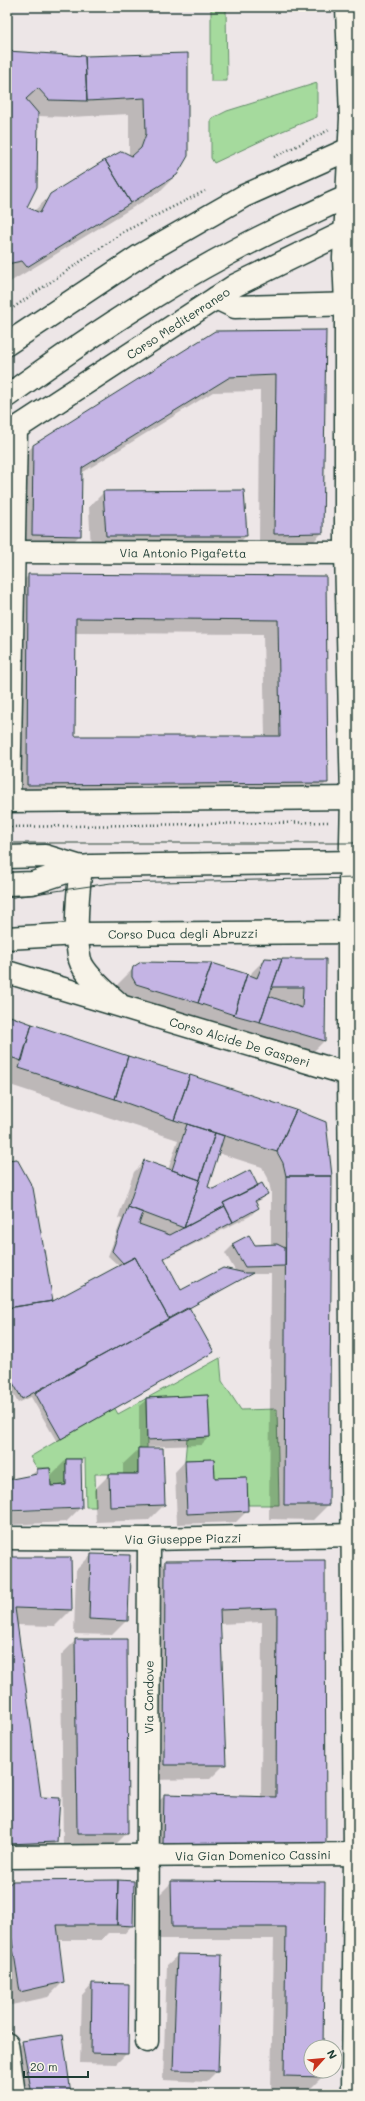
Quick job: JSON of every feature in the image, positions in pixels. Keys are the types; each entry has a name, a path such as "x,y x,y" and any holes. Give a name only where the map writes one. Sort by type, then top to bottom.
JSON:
{"street":[{"path":"347,7 351,118 354,147 352,195 352,552 355,798 352,822 354,862 353,1076 357,1854 353,2094"},
{"path":"7,344 141,255 244,196 354,147"},
{"path":"7,396 72,348 203,267 249,242 352,195"},
{"name":"Corso Mediterraneo","path":"12,433 125,356 216,298 236,286 352,228"},
{"path":"216,298 235,307 352,304"},
{"path":"12,433 8,801 355,798"},
{"name":"Via Antonio Pigafetta","path":"10,552 352,552"},
{"path":"7,857 45,856 81,867"},
{"path":"7,884 33,883 81,867 354,862"},
{"name":"Corso Alcide De Gasperi","path":"81,867 78,895 80,961 96,982 121,1006"},
{"name":"Corso Duca degli Abruzzi","path":"7,938 78,934 354,932"},
{"name":"Corso Alcide De Gasperi","path":"7,972 353,1076"},
{"name":"Via Giuseppe Piazzi","path":"7,1538 149,1539 355,1535"},
{"name":"Via Condove","path":"148,1856 149,1539"},
{"name":"Via Gian Domenico Cassini","path":"7,1857 357,1854"},
{"path":"147,2041 148,1856"},
{"path":"7,2044 14,2094"}],"path":[{"path":"7,827 352,822"}],"green space":[{"path":"211,7 226,7 227,81 211,81"},
{"path":"317,83 317,117 280,132 214,163 211,158 211,119 227,111"},
{"path":"220,1358 222,1381 241,1410 277,1409 279,1505 248,1505 247,1477 215,1478 214,1459 185,1460 187,1438 210,1437 208,1395 147,1398"},
{"path":"146,1399 147,1448 138,1448 138,1474 95,1474 96,1507 86,1507 85,1459 66,1459 66,1485 51,1486 50,1468 37,1468 30,1457 114,1407 118,1414"}],"building":[{"path":"7,51 85,56 87,101 49,100 38,88 26,99 38,113 37,187 27,207 40,213 50,194 105,160 131,203 27,267 22,261 7,264"},
{"path":"188,53 188,156 177,175 131,203 105,160 122,151 132,156 141,148 146,134 145,98 87,101 85,56"},
{"path":"326,330 323,533 274,534 276,375 230,377 82,468 81,536 32,535 33,445 215,331"},
{"path":"244,490 247,536 106,536 103,491"},
{"path":"28,574 326,576 328,783 27,785","holes":["76,618 278,620 280,736 75,736"]},
{"path":"265,958 282,959 260,1022 234,1015 247,974 257,978"},
{"path":"282,959 326,959 325,1041 260,1022 269,996 302,1008 303,987 272,987"},
{"path":"141,962 212,963 198,1003 136,984 132,977 132,971 133,967"},
{"path":"212,963 247,974 234,1015 198,1003"},
{"path":"7,1015 32,1024 22,1061 7,1056"},
{"path":"32,1024 128,1056 115,1099 19,1068"},
{"path":"128,1056 190,1075 174,1120 115,1099"},
{"path":"190,1075 296,1110 277,1152 174,1120"},
{"path":"296,1110 326,1122 332,1176 286,1176 283,1163 277,1152"},
{"path":"187,1124 215,1133 200,1180 172,1170"},
{"path":"215,1133 224,1136 208,1187 213,1189 250,1170 258,1186 223,1203 225,1206 184,1228"},
{"path":"17,1159 33,1188 53,1301 7,1308 7,1160"},
{"path":"144,1160 200,1180 184,1228 128,1207"},
{"path":"286,1176 332,1176 329,1505 284,1505"},
{"path":"262,1183 268,1194 255,1201 259,1208 233,1222 223,1203"},
{"path":"225,1206 233,1222 164,1258 181,1290 223,1268 245,1273 253,1273 169,1319 135,1257 123,1263 112,1251 128,1207 143,1213 139,1224 170,1235"},
{"path":"249,1235 255,1245 277,1244 285,1248 285,1266 245,1267 232,1244"},
{"path":"135,1257 169,1319 22,1399 7,1372 7,1308 53,1301"},
{"path":"189,1307 214,1352 61,1439 35,1393"},
{"path":"208,1395 210,1437 147,1440 146,1398"},
{"path":"138,1448 163,1448 165,1505 110,1507 109,1474 138,1474"},
{"path":"66,1459 81,1459 82,1508 7,1511 7,1480 37,1474 37,1469 50,1468 51,1486 66,1485"},
{"path":"214,1459 215,1478 247,1477 248,1511 187,1514 185,1460"},
{"path":"91,1554 130,1555 128,1621 89,1619"},
{"path":"7,1557 71,1557 72,1610 15,1608 41,1797 60,1798 57,1842 7,1844"},
{"path":"325,1560 326,1847 163,1844 164,1794 276,1797 277,1608 220,1610 226,1765 164,1765 165,1561"},
{"path":"75,1639 127,1639 128,1834 77,1834"},
{"path":"118,1880 117,1925 57,1925 64,1982 20,1992 7,1909 7,1886 13,1881"},
{"path":"118,1880 134,1881 133,1926 117,1925"},
{"path":"171,1881 325,1882 323,2039 303,2039 303,2076 284,2076 286,1927 172,1927"},
{"path":"177,1954 222,1955 218,2071 173,2070"},
{"path":"92,1983 129,1984 128,2054 91,2053"},
{"path":"63,2035 71,2094 32,2094 22,2041"}],"tram line":[{"path":"7,843 358,843"},
{"path":"7,898 111,883 358,878"}]}
